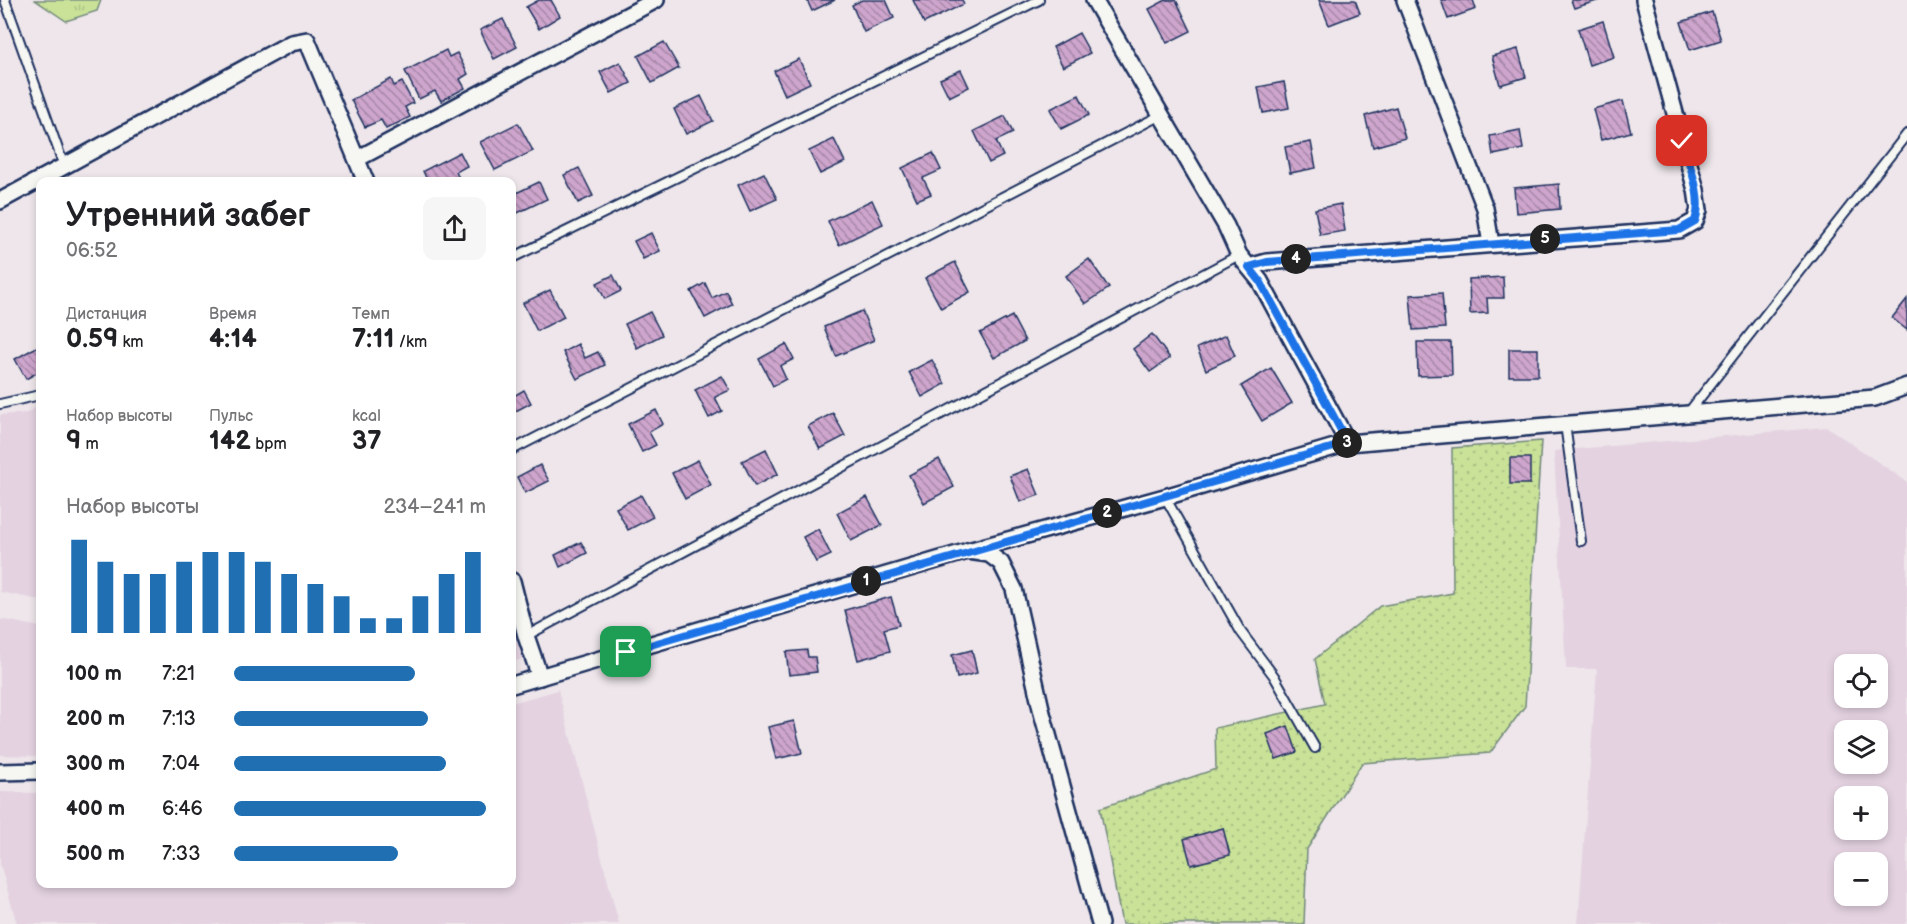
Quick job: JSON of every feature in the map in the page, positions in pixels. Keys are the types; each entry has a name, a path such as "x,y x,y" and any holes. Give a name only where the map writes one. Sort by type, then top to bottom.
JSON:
{"street":[{"path":"357,159 656,0"},
{"path":"1094,0 1226,226 1244,261 1260,281 1348,443"},
{"path":"1405,0 1485,207 1491,243"},
{"path":"1244,261 1267,262 1679,230 1695,221 1699,210 1696,190 1644,0"},
{"path":"44,177 291,43 307,40 364,177"},
{"path":"0,201 36,181"},
{"path":"516,684 968,551 1165,497 1348,443 1875,398 1907,386"},
{"path":"968,551 989,554 1001,563 1014,589 1042,713 1100,924"},
{"path":"516,597 540,677"},
{"path":"0,772 36,771"}],"lane":[{"path":"5,0 64,166"},
{"path":"516,256 1039,0"},
{"path":"516,448 1161,116"},
{"path":"1689,413 1907,134"},
{"path":"526,636 1244,261"},
{"path":"0,404 36,396"},
{"path":"1565,424 1581,541"},
{"path":"1165,497 1241,632 1274,676 1316,748"}],"shaded area":[{"path":"36,407 36,599 0,592 0,415 27,413"},
{"path":"1827,427 1907,482 1907,919 1905,924 1578,924 1597,669 1566,669 1554,451"},
{"path":"0,619 36,626 36,756 0,755"},
{"path":"516,638 522,659 516,661"},
{"path":"558,690 619,924 17,924 0,864 0,792 36,793 36,888 516,888 516,702"}],"green space":[{"path":"35,0 101,0 97,11 66,21"},
{"path":"1541,441 1525,706 1490,753 1362,763 1307,849 1304,924 1122,924 1100,808 1216,769 1215,728 1325,704 1315,659 1380,606 1453,593 1452,448"}],"building":[{"path":"539,0 551,0 560,16 539,29 526,7"},
{"path":"807,0 835,0 812,11"},
{"path":"862,0 886,0 894,18 864,32 852,5"},
{"path":"913,0 962,0 964,4 924,23"},
{"path":"1166,0 1176,0 1191,31 1167,43 1149,9"},
{"path":"1319,0 1355,0 1360,13 1329,25"},
{"path":"1441,0 1473,0 1476,9 1448,19"},
{"path":"1571,0 1600,0 1574,8"},
{"path":"1712,12 1721,40 1690,50 1681,22"},
{"path":"503,19 517,47 494,59 480,30"},
{"path":"1603,21 1614,57 1589,65 1578,29"},
{"path":"1079,33 1090,53 1063,67 1053,47"},
{"path":"664,42 679,68 652,83 638,56"},
{"path":"1518,49 1526,77 1500,85 1492,56"},
{"path":"446,50 449,57 457,53 468,74 460,79 465,88 441,101 435,91 419,99 405,71"},
{"path":"799,59 810,83 785,95 774,71"},
{"path":"620,62 631,83 611,93 600,72"},
{"path":"961,70 969,87 949,97 940,79"},
{"path":"391,79 394,86 402,82 413,103 405,107 410,117 386,129 381,120 365,127 351,100"},
{"path":"1284,82 1289,108 1263,113 1258,87"},
{"path":"1079,95 1089,115 1061,129 1050,109"},
{"path":"701,96 713,121 686,134 674,109"},
{"path":"1623,101 1631,132 1601,140 1593,109"},
{"path":"1396,107 1405,138 1373,147 1365,116"},
{"path":"1005,116 1013,133 996,141 1003,156 989,163 974,131"},
{"path":"518,123 533,151 495,170 480,142"},
{"path":"1520,130 1523,149 1493,155 1490,136"},
{"path":"834,139 845,162 820,174 809,151"},
{"path":"1311,142 1316,168 1290,173 1285,147"},
{"path":"460,152 467,166 456,172 458,177 426,177 423,171"},
{"path":"933,153 941,170 923,178 931,194 917,200 902,168"},
{"path":"579,168 593,196 578,203 564,175"},
{"path":"764,173 777,199 750,211 738,185"},
{"path":"539,182 547,199 516,214 516,193"},
{"path":"1559,184 1560,209 1516,213 1514,188"},
{"path":"872,200 883,224 839,245 828,221"},
{"path":"1341,204 1345,231 1320,235 1315,209"},
{"path":"651,233 660,251 643,259 634,241"},
{"path":"1089,259 1109,288 1085,304 1066,276"},
{"path":"955,262 970,292 941,308 925,278"},
{"path":"613,275 621,291 605,299 597,283"},
{"path":"1503,277 1504,298 1487,298 1488,313 1470,314 1469,279"},
{"path":"705,283 712,298 726,291 732,304 705,318 691,291"},
{"path":"550,290 564,317 537,331 523,303"},
{"path":"1442,293 1445,328 1413,330 1410,295"},
{"path":"1907,299 1907,330 1892,318"},
{"path":"862,311 874,340 836,356 824,327"},
{"path":"650,312 662,335 637,348 625,324"},
{"path":"1012,316 1025,341 994,358 980,333"},
{"path":"1152,334 1170,358 1150,372 1133,349"},
{"path":"1226,335 1235,356 1206,370 1197,348"},
{"path":"1417,342 1451,342 1452,375 1418,376"},
{"path":"578,344 585,358 598,352 605,365 577,379 563,352"},
{"path":"786,344 794,359 780,366 786,379 773,386 759,359"},
{"path":"36,347 36,373 26,379 15,359"},
{"path":"1509,349 1538,349 1538,376 1509,376"},
{"path":"932,360 945,384 922,397 909,372"},
{"path":"1271,368 1292,403 1262,421 1241,386"},
{"path":"722,376 730,390 715,397 722,411 709,418 695,390"},
{"path":"524,390 531,403 516,411 516,395"},
{"path":"656,410 663,424 649,432 656,445 642,452 628,424"},
{"path":"833,413 845,436 820,449 808,426"},
{"path":"766,449 778,474 755,486 742,461"},
{"path":"1510,458 1530,458 1530,484 1510,484"},
{"path":"939,459 954,487 924,503 909,475"},
{"path":"698,460 711,485 685,499 672,473"},
{"path":"540,465 549,481 525,493 517,477"},
{"path":"1028,469 1039,495 1020,502 1010,476"},
{"path":"641,495 653,517 628,530 616,508"},
{"path":"867,497 882,525 851,541 837,513"},
{"path":"818,529 831,555 816,562 803,537"},
{"path":"581,542 587,553 560,567 555,555"},
{"path":"891,597 899,625 884,629 890,651 858,660 845,610"},
{"path":"807,650 808,657 815,657 817,672 789,675 786,652"},
{"path":"972,650 977,673 957,678 952,655"},
{"path":"794,721 802,753 776,759 768,727"},
{"path":"1288,726 1297,752 1276,759 1267,734"},
{"path":"1223,828 1230,855 1191,865 1184,839"}],"route":[{"path":"626,652 968,551 1165,497 1348,443 1260,281 1249,267 1267,262 1679,230 1695,221 1699,210 1696,190 1682,141"}]}
